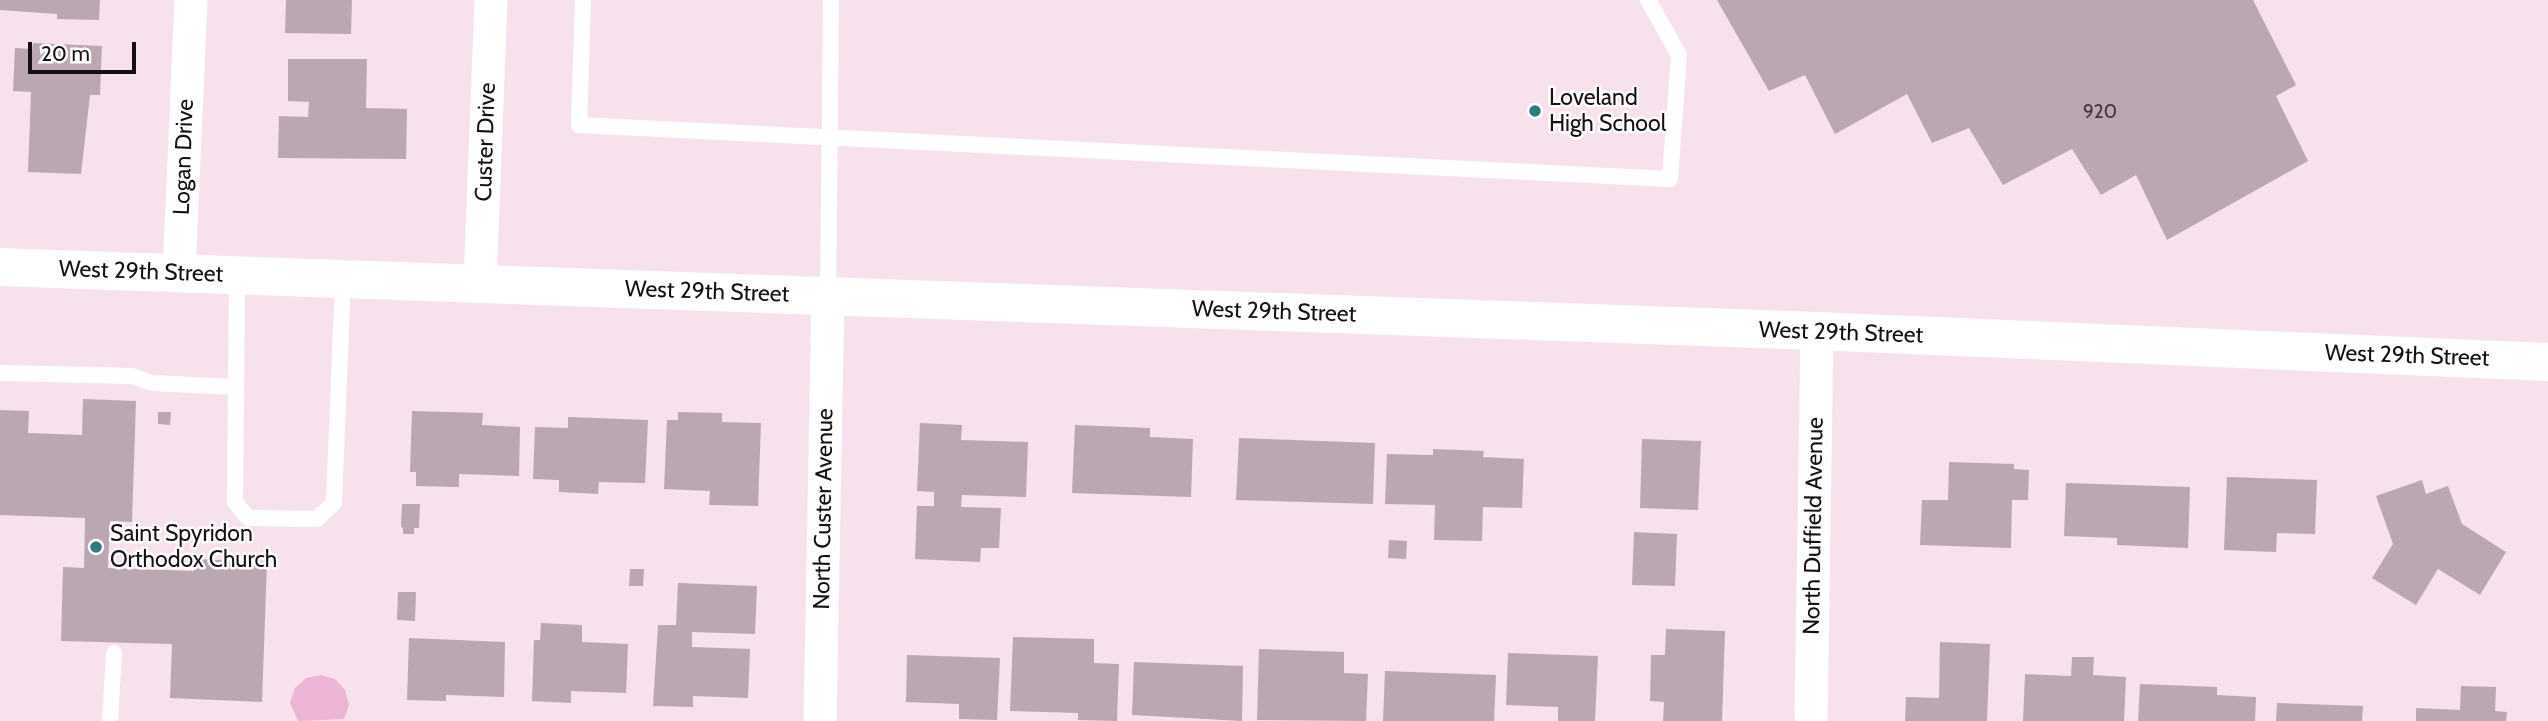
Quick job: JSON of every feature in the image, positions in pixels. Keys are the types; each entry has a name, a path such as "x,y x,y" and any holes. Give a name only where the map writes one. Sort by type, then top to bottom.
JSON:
{"main road":[{"name":"West 29th Street","path":"0,267 1817,331 2548,362"}],"street":[{"name":"Logan Drive","path":"179,273 191,0"},
{"name":"Custer Drive","path":"480,284 491,0"},
{"name":"North Custer Avenue","path":"820,721 828,296"},
{"name":"North Duffield Avenue","path":"1811,721 1817,331"}],"lane":[{"path":"583,0 579,125 831,135 1670,179 1679,55 1648,0"},
{"path":"828,296 831,0"},
{"path":"237,275 235,502 248,518 317,519 334,503 343,279"},
{"path":"0,373 132,376 152,383 236,387"},
{"path":"110,721 114,653"}],"shaded area":[{"path":"321,675 335,679 345,690 349,705 344,719 298,721 290,703 295,688 306,678"}],"building":[{"path":"0,0 100,0 99,20 57,19 57,14 0,10"},
{"path":"286,0 352,0 351,34 285,33"},
{"path":"1717,0 2253,0 2296,85 2276,96 2308,161 2167,240 2136,175 2101,195 2072,149 2003,185 1969,128 1932,143 1907,94 1835,134 1805,75 1769,91"},
{"path":"33,43 102,46 100,95 90,95 81,174 28,172 31,92 13,91 15,48 32,49"},
{"path":"288,59 367,59 366,108 407,109 406,159 278,158 279,116 308,117 309,102 288,101"},
{"name":"Saint Spyridon Orthodox Church","path":"83,399 136,401 132,522 110,521 108,568 194,571 194,559 267,562 262,702 170,698 172,644 61,641 63,567 84,568 85,518 0,515 0,410 29,411 28,433 82,435"},
{"path":"412,411 483,413 482,425 520,427 519,476 459,474 459,487 416,486 416,472 410,472"},
{"path":"158,412 171,412 170,425 158,424"},
{"path":"678,412 722,413 722,422 761,423 758,506 709,505 710,491 664,489 667,420 678,420"},
{"path":"568,417 648,420 645,483 599,482 598,494 559,492 559,480 533,479 535,427 568,428"},
{"path":"920,423 962,425 961,440 1028,442 1026,497 962,495 961,507 1001,508 999,548 981,548 980,562 915,559 917,506 934,506 934,492 917,491"},
{"path":"1075,425 1150,428 1150,437 1193,439 1191,497 1072,493"},
{"path":"1239,438 1375,443 1373,504 1236,500"},
{"path":"1642,439 1701,441 1698,510 1640,508"},
{"path":"1433,449 1484,451 1483,457 1524,459 1522,508 1483,507 1482,541 1434,540 1435,505 1385,504 1387,454 1433,455"},
{"path":"1949,462 2014,464 2014,469 2029,470 2028,500 2012,500 2011,548 1920,545 1922,500 1948,500"},
{"path":"2227,477 2317,480 2315,534 2277,533 2276,552 2224,550"},
{"path":"2422,480 2426,494 2448,486 2462,524 2506,552 2480,595 2438,569 2416,605 2372,578 2393,544 2376,496"},
{"path":"2066,483 2190,487 2188,548 2117,545 2117,538 2064,536"},
{"path":"402,504 420,504 419,528 414,528 414,534 403,534"},
{"path":"1634,532 1677,534 1675,586 1632,585"},
{"path":"1389,540 1407,541 1406,559 1388,558"},
{"path":"630,569 644,569 643,586 629,586"},
{"path":"678,583 757,586 755,634 692,632 692,647 750,649 748,698 693,696 693,707 653,706 658,625 676,625"},
{"path":"398,592 416,592 415,621 397,620"},
{"path":"541,623 582,625 582,642 628,644 626,693 571,691 571,703 532,701 534,640 540,640"},
{"path":"1666,629 1725,631 1722,721 1663,721 1664,702 1650,701 1651,655 1665,655"},
{"path":"1013,637 1094,639 1094,663 1119,664 1117,721 1078,720 1078,713 1010,711"},
{"path":"409,638 505,642 504,697 446,695 446,701 407,700"},
{"path":"1940,642 1990,644 1987,721 1905,721 1906,697 1939,698"},
{"path":"1259,649 1344,652 1344,673 1368,674 1366,721 1257,720"},
{"path":"1508,653 1598,656 1595,721 1558,721 1558,707 1506,705"},
{"path":"907,655 1000,658 997,720 959,719 959,704 906,702"},
{"path":"2072,657 2094,657 2093,675 2126,677 2124,721 2023,721 2025,674 2071,676"},
{"path":"1134,662 1243,666 1242,721 1132,715"},
{"path":"1385,671 1496,675 1494,721 1383,721"},
{"path":"2140,684 2217,687 2217,695 2256,697 2255,721 2138,721"},
{"path":"2461,686 2496,687 2495,711 2507,712 2506,721 2416,721 2416,708 2460,710"},
{"path":"2277,703 2363,706 2362,721 2276,721"}],"place":[{"name":"Loveland High School","path":"1535,111"},
{"name":"Saint Spyridon Orthodox Church","path":"96,547"}]}
